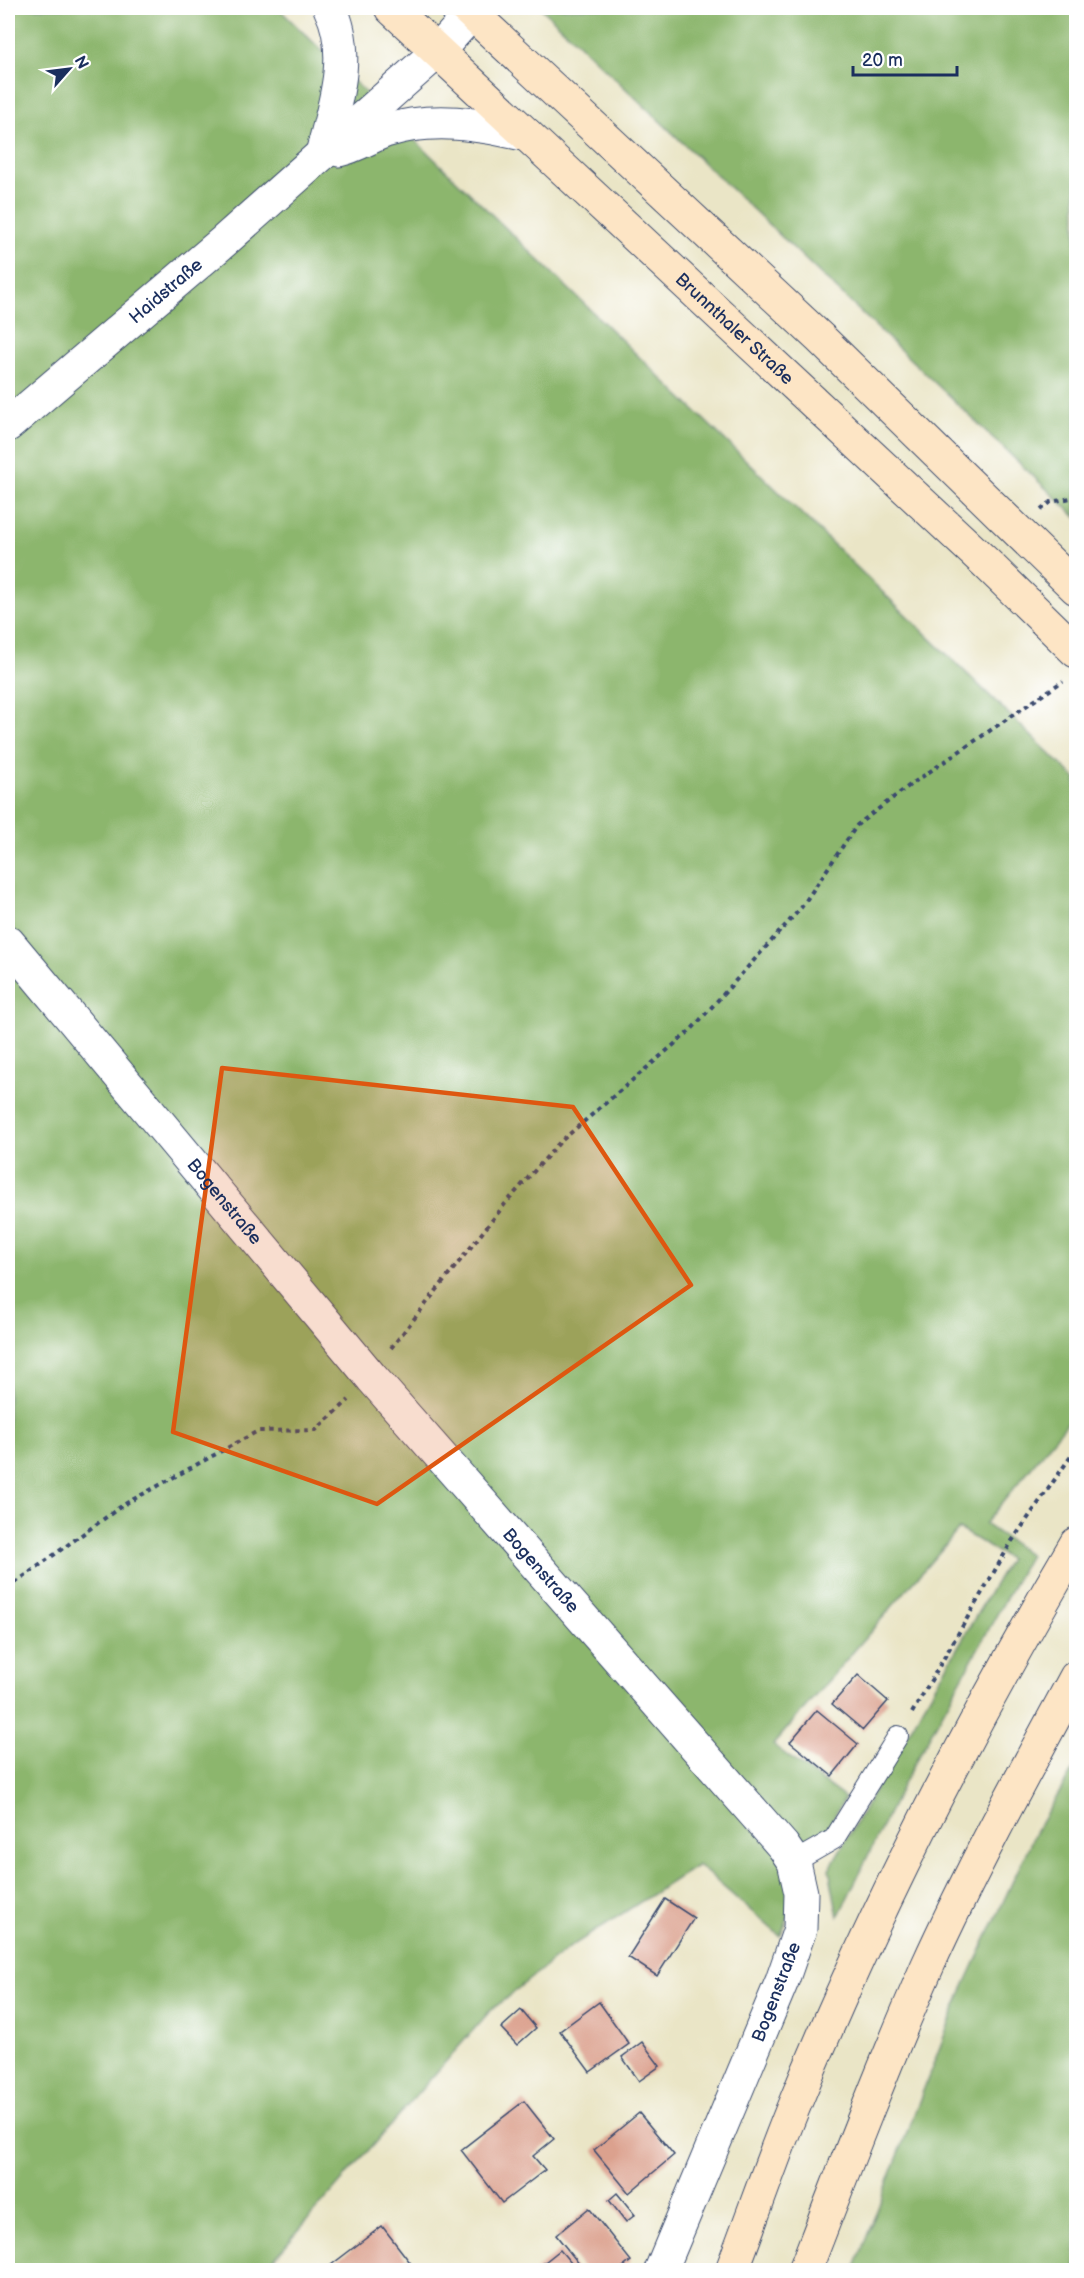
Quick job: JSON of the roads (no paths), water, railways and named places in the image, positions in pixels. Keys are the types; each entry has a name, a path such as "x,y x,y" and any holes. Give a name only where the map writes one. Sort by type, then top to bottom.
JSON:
{"main road":[{"name":"Brunnthaler Straße","path":"391,8 986,561 1072,665"},
{"path":"469,10 820,338 1077,588"},
{"path":"732,2271 791,2113 863,1948 946,1775 1077,1544"},
{"path":"805,2271 857,2133 927,1967 1000,1818 1077,1677"}],"street":[{"path":"322,154 342,77 336,19 330,8"},
{"name":"Haidstraße","path":"8,426 223,242 437,51 469,10"},
{"name":"Haidstraße","path":"322,154 357,146 385,131 429,122 459,122 527,135"},
{"name":"Bogenstraße","path":"8,942 372,1378 794,1862 801,1893 800,1929 782,1981 661,2271"}],"lane":[{"path":"794,1862 834,1839 898,1736"}]}
